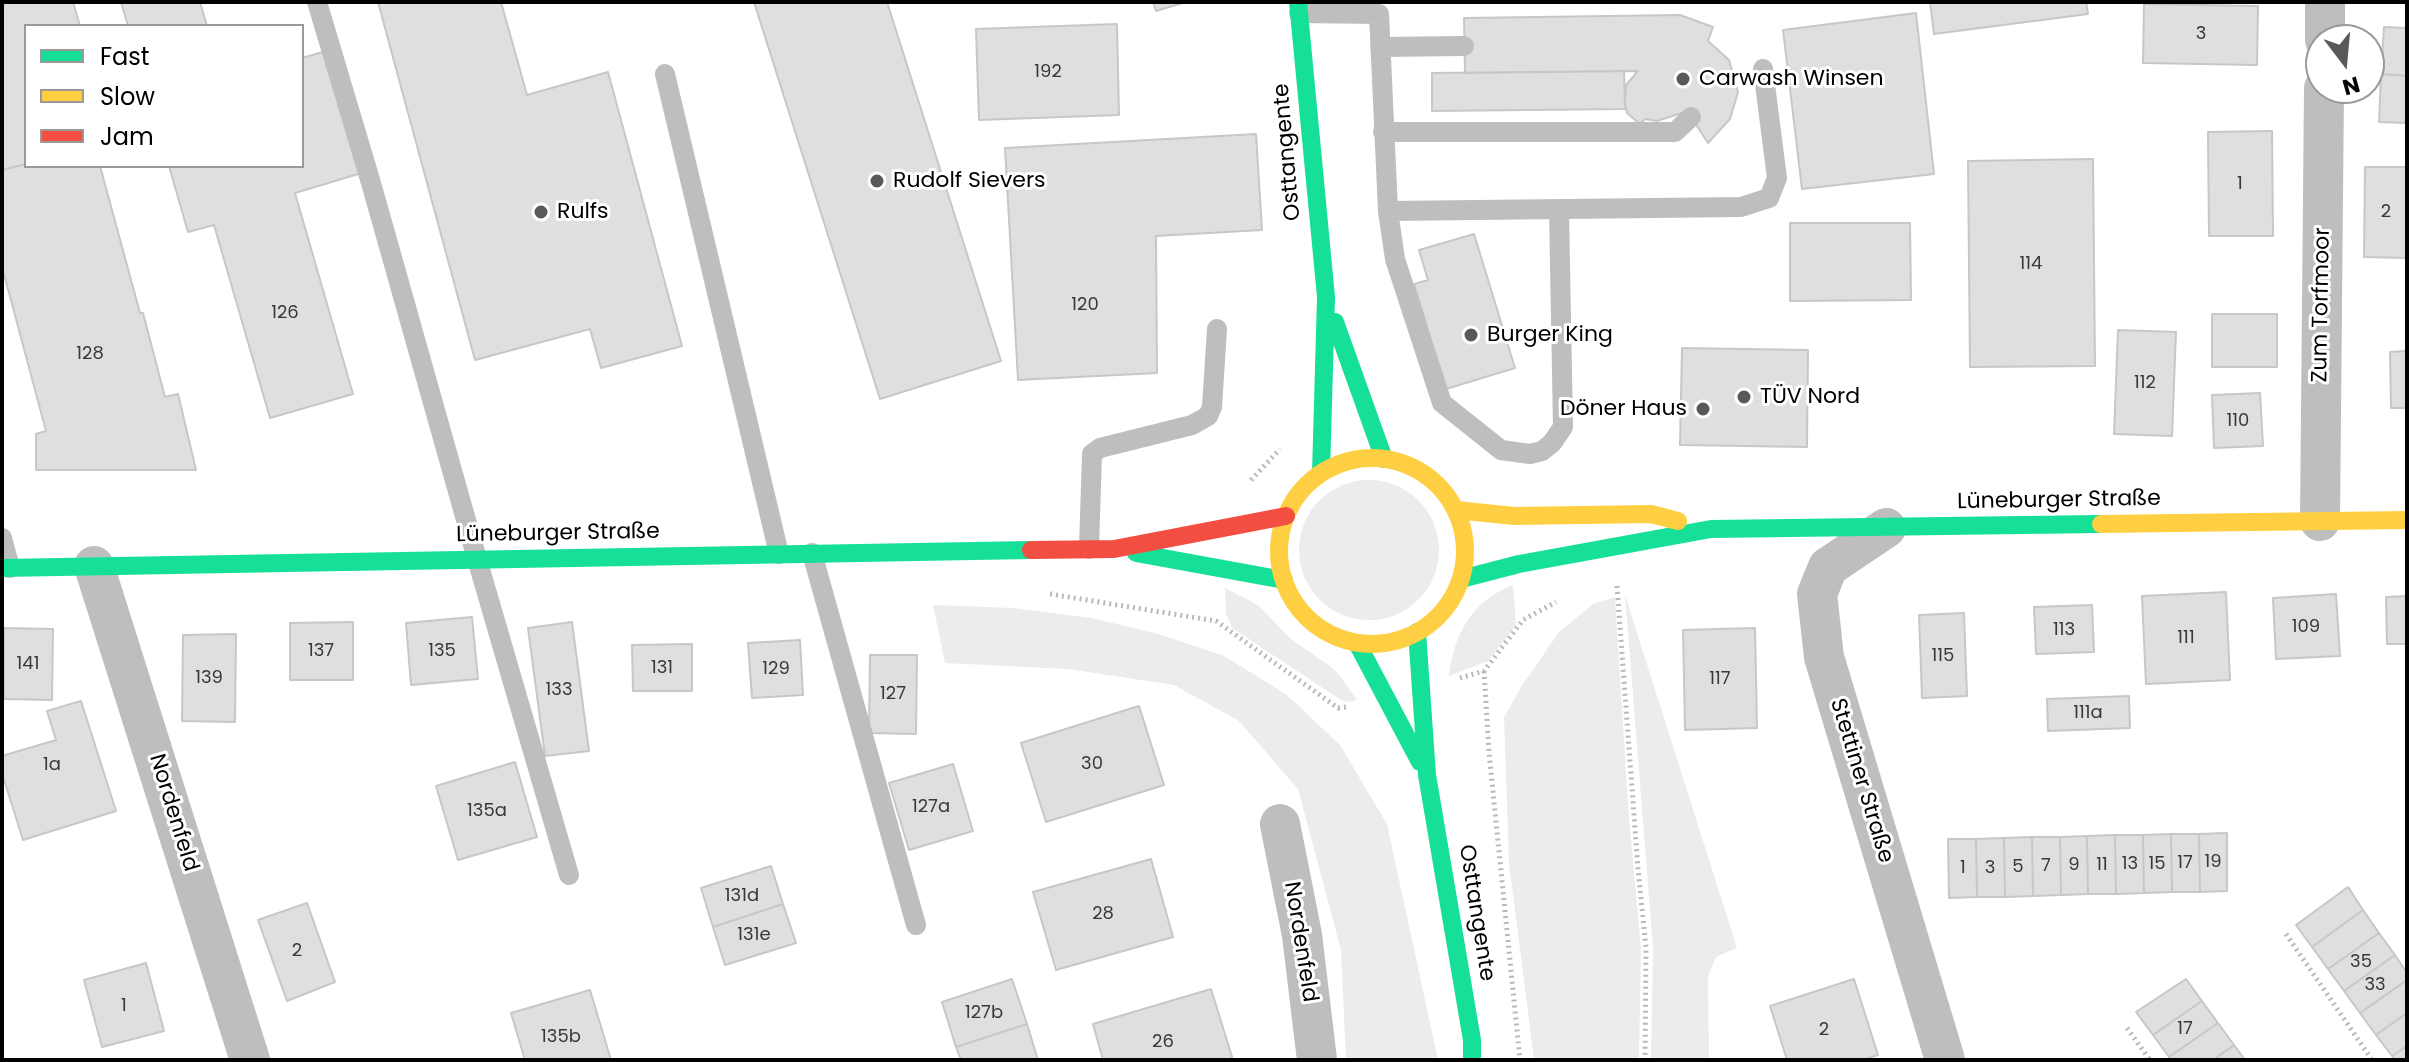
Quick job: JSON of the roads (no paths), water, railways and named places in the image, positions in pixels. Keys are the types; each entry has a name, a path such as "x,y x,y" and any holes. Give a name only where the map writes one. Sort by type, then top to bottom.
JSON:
{"main road":[{"name":"Osttangente","path":"1299,8 1326,297 1321,473"},
{"name":"Osttangente","path":"1326,297 1384,459"},
{"path":"1362,458 1384,459 1402,462 1426,475 1446,494 1456,510 1465,544 1465,562 1461,579 1444,610 1432,623 1398,640 1377,644 1357,643 1325,631 1300,609 1284,580 1279,558 1280,537 1286,516 1307,485 1321,473 1362,458"},
{"name":"Lüneburger Straße","path":"1456,510 1514,516 1651,514 1711,529"},
{"name":"Lüneburger Straße","path":"1114,549 1286,516"},
{"name":"Lüneburger Straße","path":"1461,579 1519,564 1711,529 2407,520"},
{"name":"Lüneburger Straße","path":"6,568 1114,549 1284,580"},
{"name":"Osttangente","path":"1417,632 1427,775 1472,1040 1472,1060"},
{"name":"Osttangente","path":"1357,643 1427,775"}],"street":[{"path":"2325,2 2325,24"},
{"name":"Zum Torfmoor","path":"2320,521 2324,104"},
{"name":"Stettiner Straße","path":"1886,528 1828,567 1817,594 1824,657 1945,1060"},
{"name":"Nordenfeld","path":"94,566 250,1060"},
{"name":"Nordenfeld","path":"1280,824 1302,935 1317,1060"}],"lane":[{"path":"317,2 569,875"},
{"path":"1299,8 1379,14 1388,211 1395,259 1442,403 1501,450 1530,454 1542,451 1563,427 1559,210"},
{"path":"1380,47 1464,46"},
{"path":"1388,211 1741,207 1769,198 1777,178 1763,69"},
{"path":"665,74 779,554"},
{"path":"1383,132 1675,132 1691,117"},
{"path":"1089,549 1092,454 1100,448 1192,425 1208,416 1212,407 1217,329"},
{"path":"2,538 6,568"},
{"path":"812,553 916,925"}],"place":[{"name":"Carwash Winsen","path":"1683,79"},
{"name":"Rudolf Sievers","path":"877,181"},
{"name":"Rulfs","path":"541,212"},
{"name":"Burger King","path":"1471,335"},
{"name":"TÜV Nord","path":"1744,397"},
{"name":"Döner Haus","path":"1703,409"}]}
